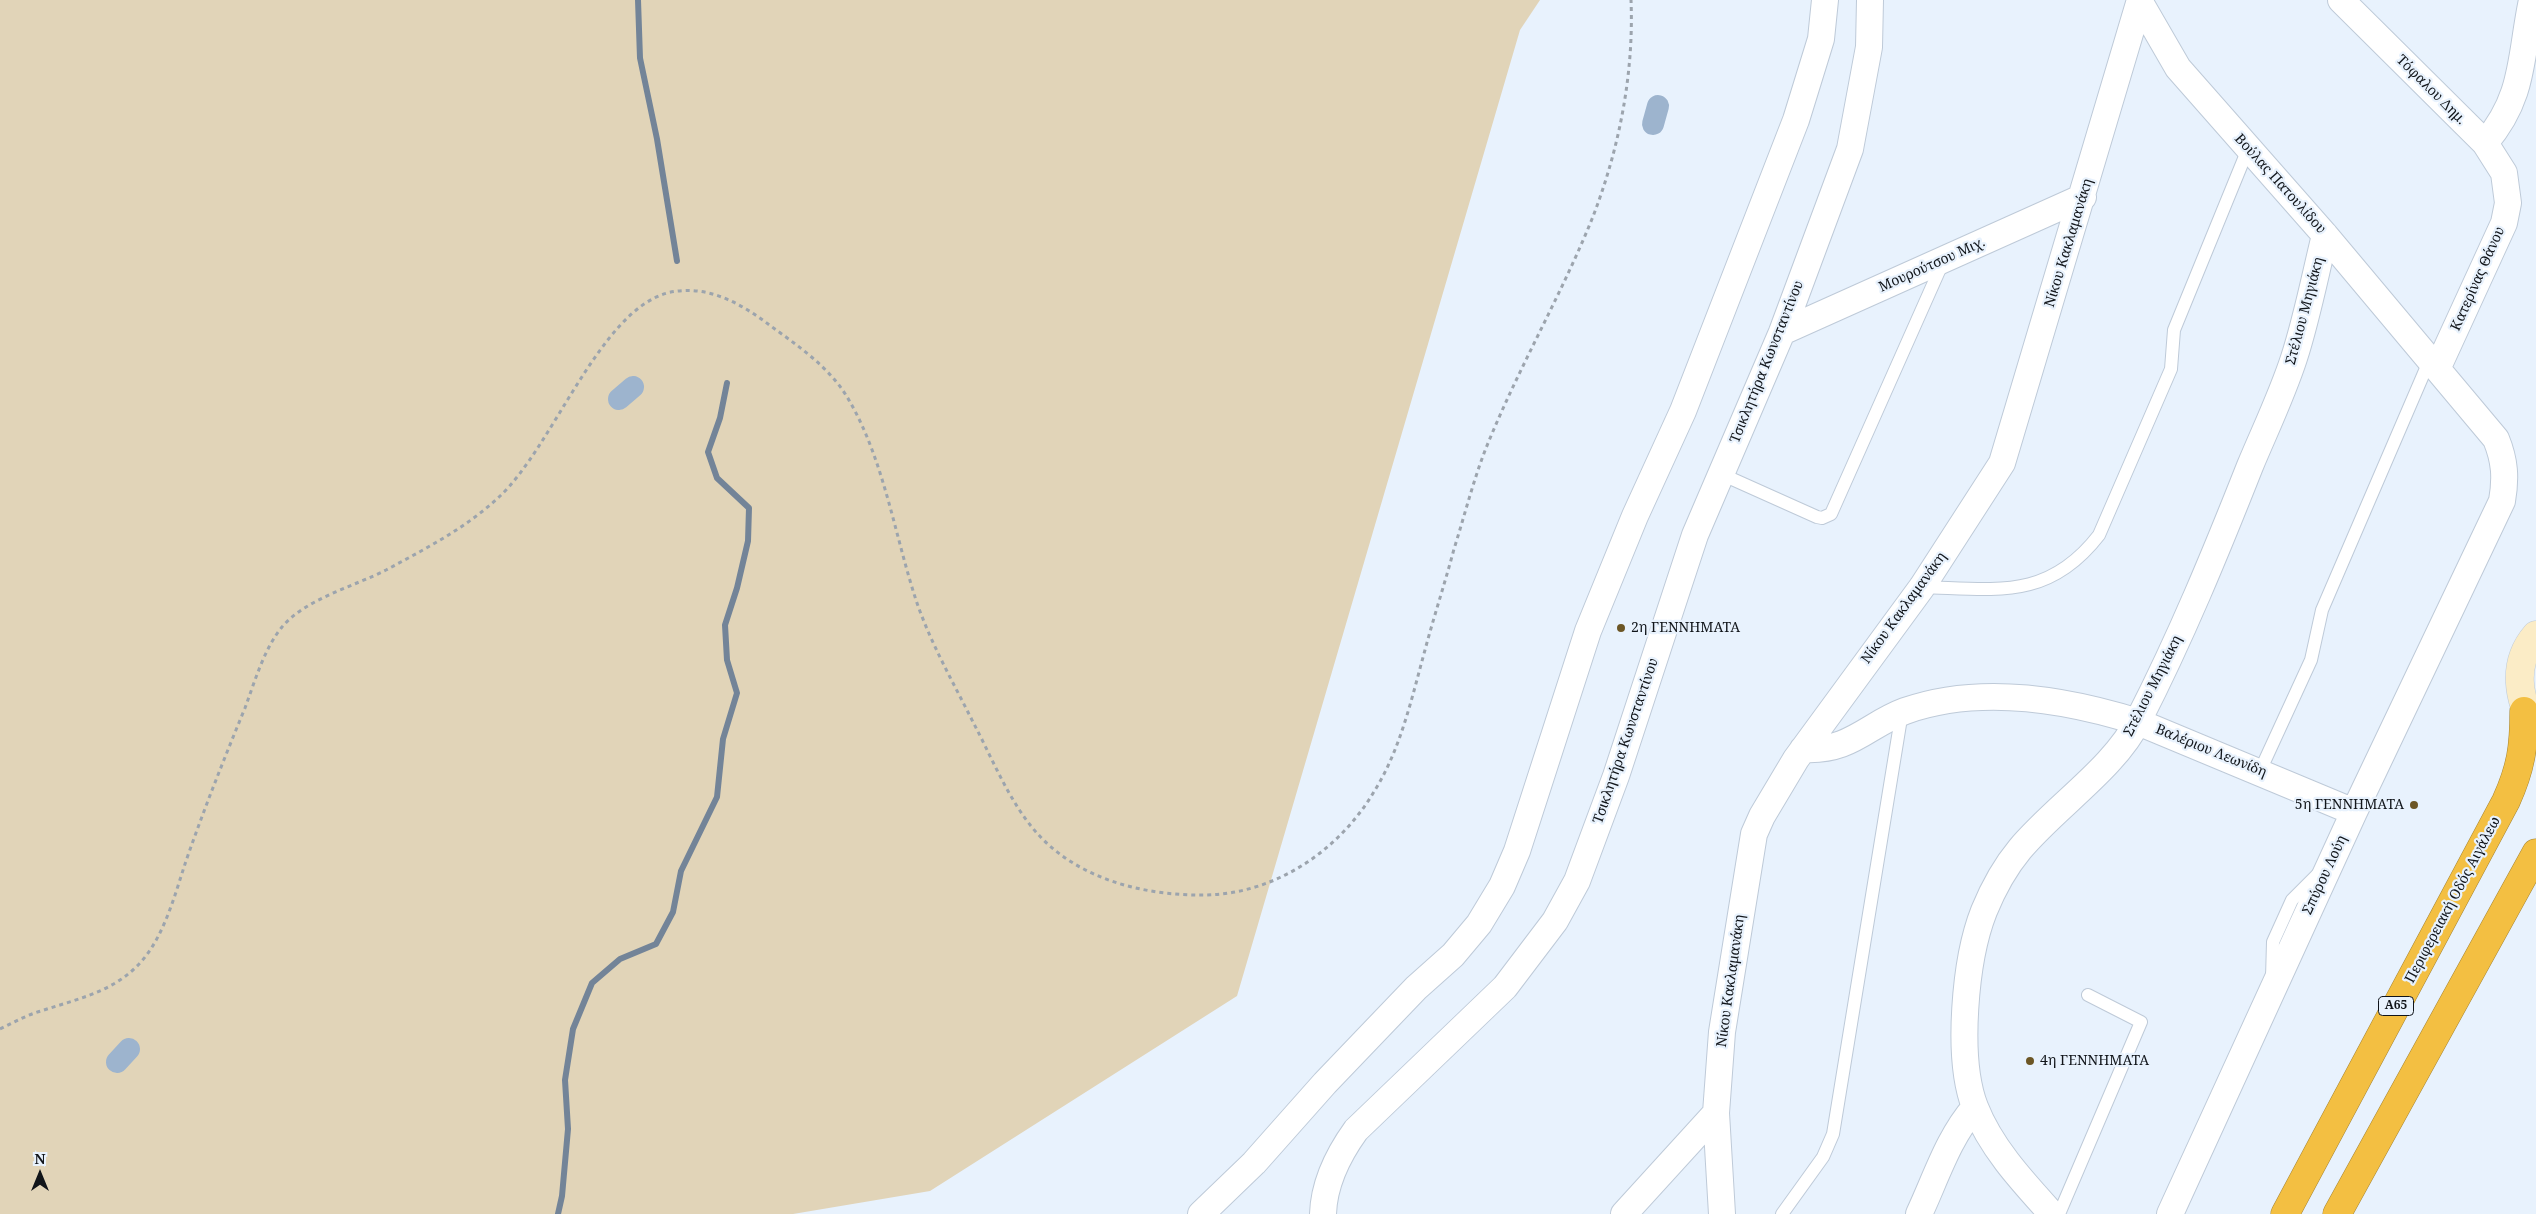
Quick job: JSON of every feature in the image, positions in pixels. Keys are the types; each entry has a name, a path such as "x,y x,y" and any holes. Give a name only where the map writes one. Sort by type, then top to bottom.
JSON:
{"highway":[{"name":"Περιφερειακή Οδός Αιγάλεω","path":"2285,1214 2506,801 2518,775 2530,720"},
{"path":"2337,1214 2536,853"},
{"path":"2271,1214 2304,1178"}],"main road":[{"path":"2530,720 2519,687 2521,662 2534,635"}],"street":[{"path":"1201,1214 1254,1163 1325,1083 1416,988 1453,954 1478,924 1502,886 1517,851 1588,631 1635,516 1683,411 1796,120 1821,39 1825,0"},
{"name":"Τσικλητήρα Κωνσταντίνου","path":"1323,1214 1332,1171 1344,1147 1356,1130 1504,987 1533,954 1568,899 1616,776 1695,535 1782,332 1850,149 1869,47 1870,0"},
{"name":"Τόφαλου Δημ.","path":"2341,0 2485,143 2504,173 2508,188"},
{"path":"2485,143 2499,126 2517,87 2529,1"},
{"name":"Βούλας Πατουλίδου","path":"2141,2 2178,68 2325,235 2434,363 2496,439 2502,453"},
{"name":"Νίκου Κακλαμανάκη","path":"1722,1214 1716,1113 1722,1032 1754,834 1762,816 1803,749 1922,587 2002,463 2141,2"},
{"name":"Κατερίνας Θάνου","path":"2434,363 2504,223 2508,203 2508,188"},
{"name":"Μουρούτσου Μιχ.","path":"1782,332 2083,197"},
{"name":"Στέλιου Μηγιάκη","path":"2052,1214 2016,1174 1983,1126 1975,1107 1966,1072 1965,1043 1970,976 1984,912 1995,887 2018,851 2121,748 2138,722 2210,567 2294,358 2325,235"},
{"name":"Σπύρου Λούη","path":"2170,1214 2354,812 2502,501 2505,483 2502,453"},
{"name":"Βαλέριου Λεωνίδη","path":"1803,749 1815,750 1855,740 1902,712 1950,700 2012,699 2084,708 2138,722 2260,771 2354,812"},
{"path":"1918,1214 1948,1148 1962,1122 1975,1107"},
{"path":"1624,1214 1716,1113"}],"lane":[{"path":"1922,587 1998,589 2027,586 2050,578 2068,567 2086,552 2099,536 2171,369 2174,330 2248,149"},
{"path":"1721,474 1817,517 1822,518 1832,514 1944,260"},
{"path":"2260,771 2311,660 2322,610 2434,363"},
{"path":"1782,1214 1823,1157 1833,1134 1902,712"},
{"path":"2059,1214 2141,1022 2088,995"}],"path":[{"path":"0,1029 32,1013 88,997 132,972 147,954 168,914 195,834 259,673 273,641 286,620 308,606 386,570 459,529 500,497 527,467 610,335 639,308 659,294 684,290 716,293 745,308 800,348 833,378 849,398 869,442 918,607 941,658 1027,821 1050,847 1090,874 1133,888 1184,896 1220,895 1258,889 1297,868 1330,846 1356,819 1376,790 1391,759 1408,710 1477,468 1522,364 1569,271 1594,214 1606,176 1630,70 1631,0"}],"shaded area":[{"path":"0,0 1540,0 1520,30 1237,996 930,1191 793,1214 0,1214"}],"waterway":[{"path":"638,0 640,58 657,139 677,261"},
{"path":"1653,124 1658,106"},
{"path":"558,1214 562,1196 568,1129 565,1080 573,1029 592,983 620,959 656,944 673,912 681,871 717,797 723,739 737,693 727,660 725,625 737,588 748,541 749,508 717,478 708,452 720,418 727,383"},
{"path":"619,399 633,387"},
{"path":"117,1062 129,1049"}],"place":[{"name":"2η ΓΕΝΝΗΜΑΤΑ","path":"1621,628"},
{"name":"5η ΓΕΝΝΗΜΑΤΑ","path":"2414,805"},
{"name":"4η ΓΕΝΝΗΜΑΤΑ","path":"2030,1061"}]}
